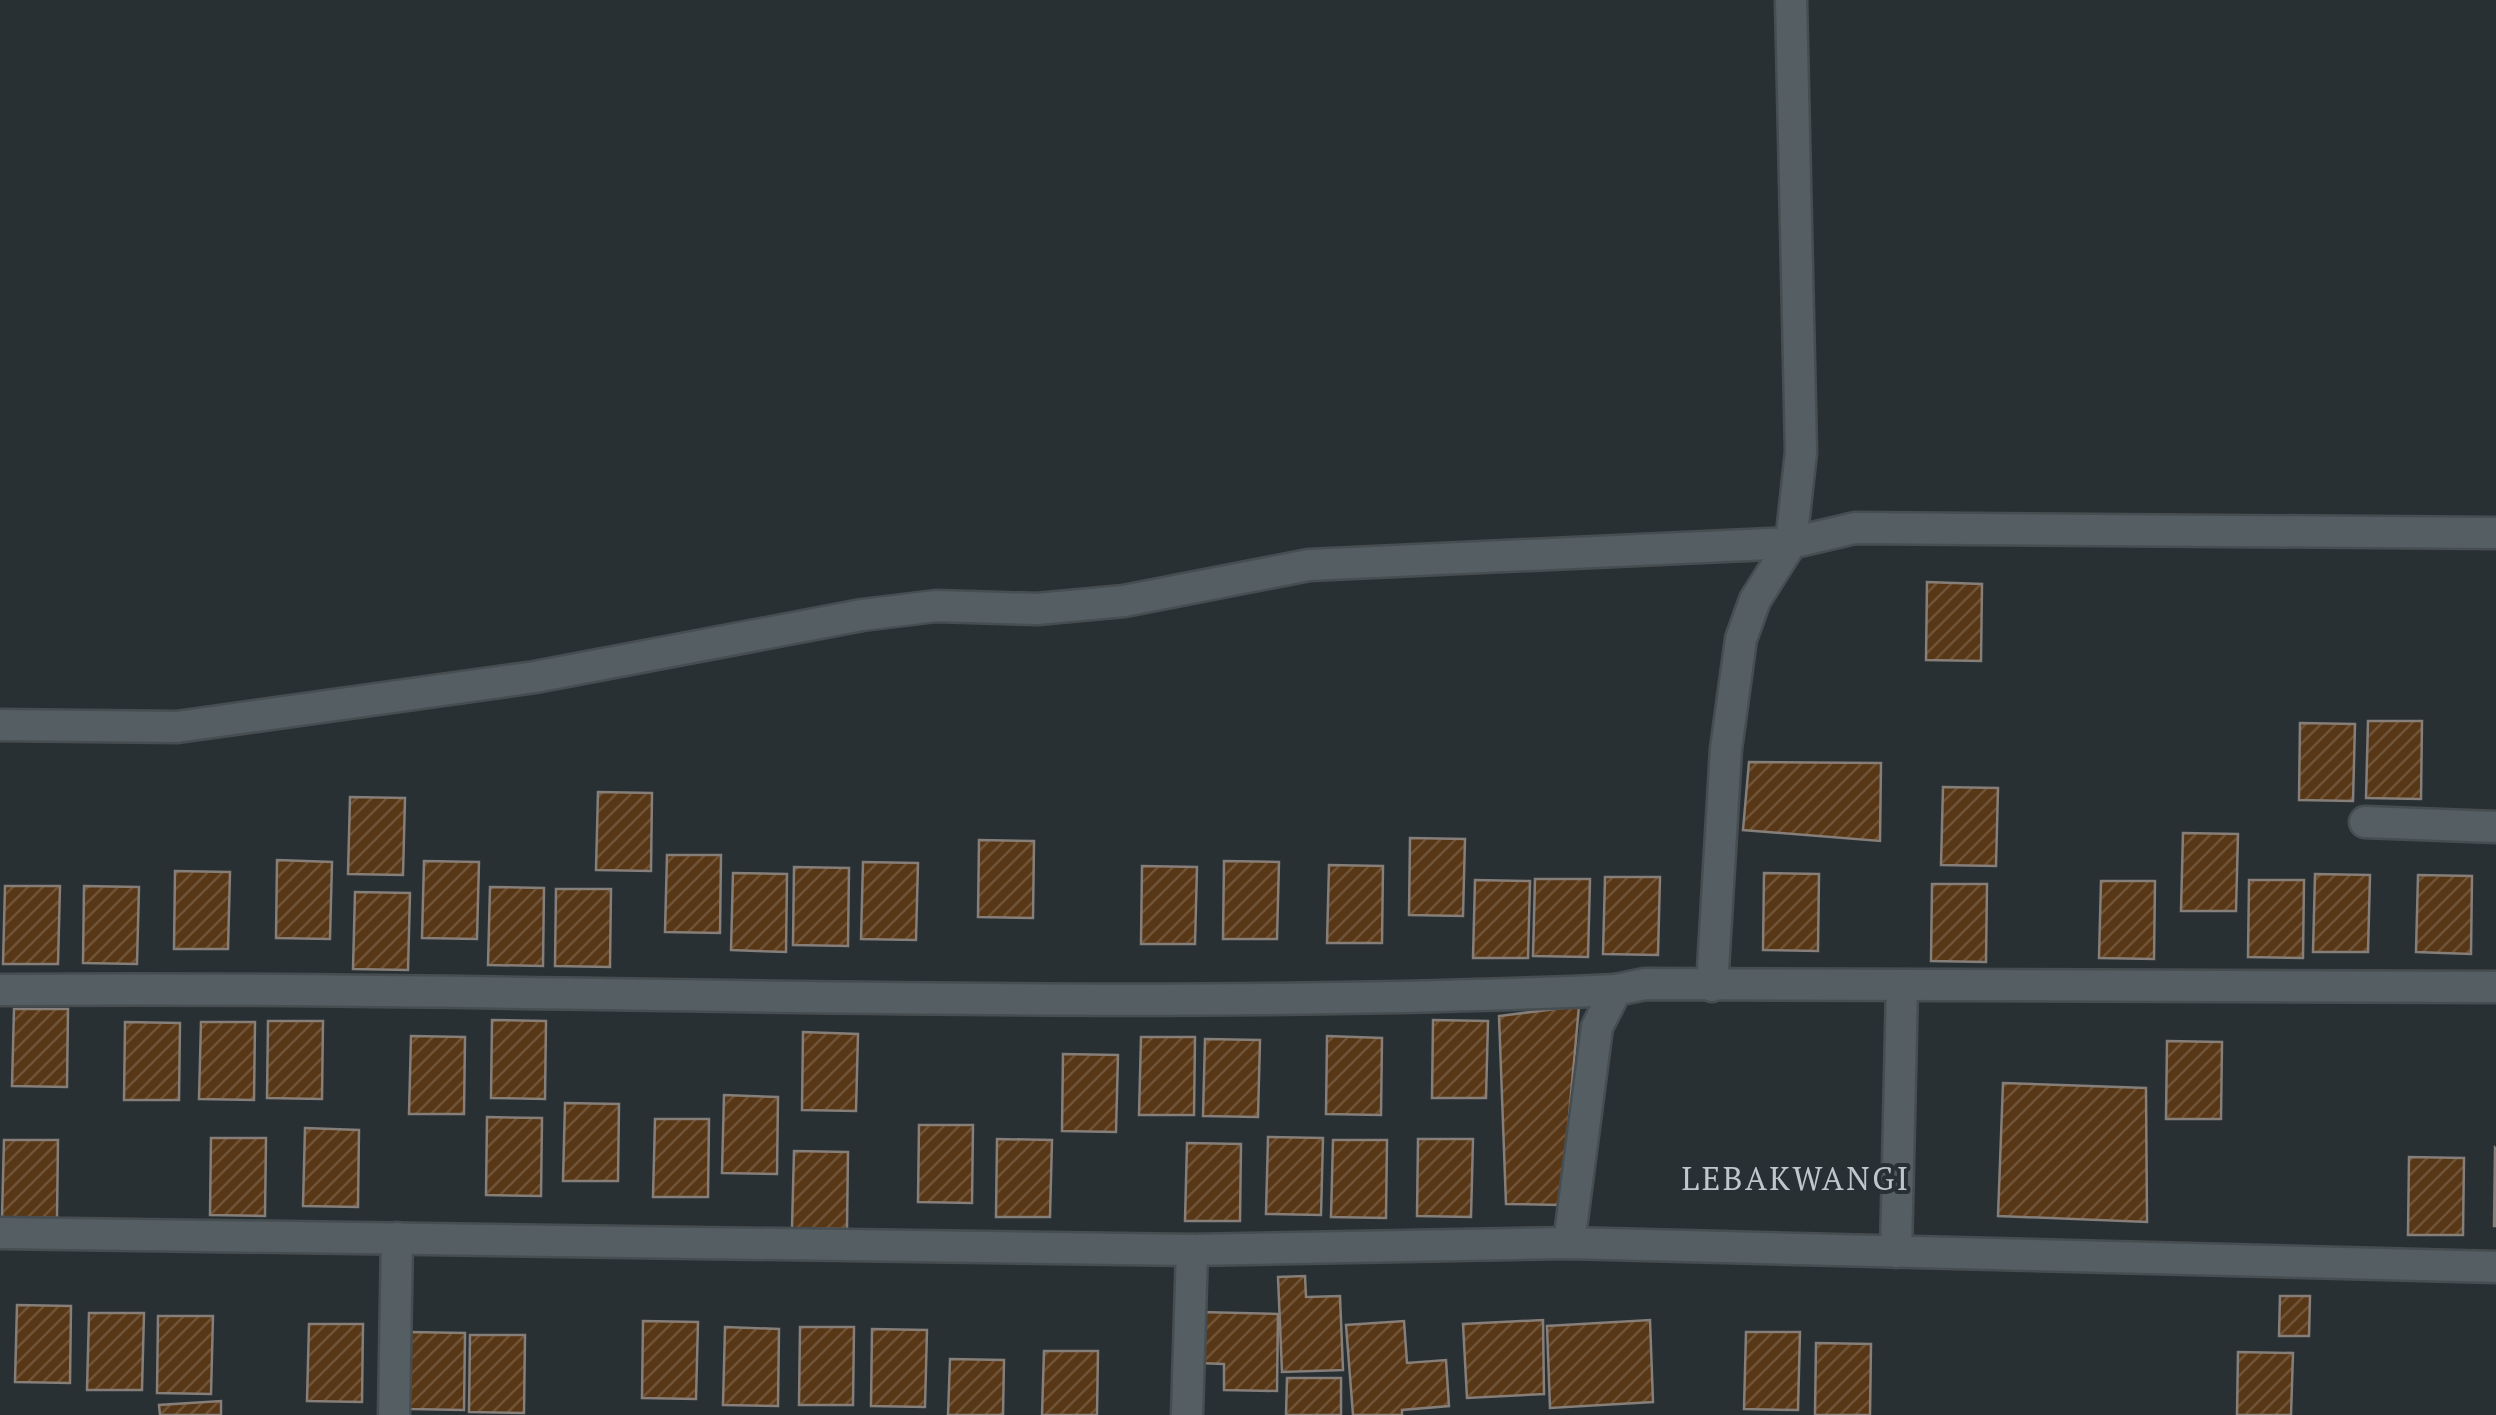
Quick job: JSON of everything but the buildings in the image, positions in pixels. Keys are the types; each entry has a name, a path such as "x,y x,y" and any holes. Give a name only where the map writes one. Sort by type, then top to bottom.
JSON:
{"street":[{"path":"1712,986 1726,749 1742,638 1755,600 1791,544 1801,452 1792,0"},
{"path":"0,726 177,727 535,677 862,615 936,606 1037,610 1124,601 1309,565 1791,544 1855,528 2496,533"},
{"path":"2365,822 2496,828"},
{"path":"0,990 255,988 1376,1001 1616,990 1645,984 2496,988"},
{"path":"1896,1252 1902,987"},
{"path":"1568,1243 1597,1027 1616,990"},
{"path":"0,1233 1192,1250 1568,1243 2496,1267"},
{"path":"394,1415 397,1238"},
{"path":"1187,1415 1192,1250"}],"district":[{"name":"LEBAKWANGI","path":"1796,1178"}]}
